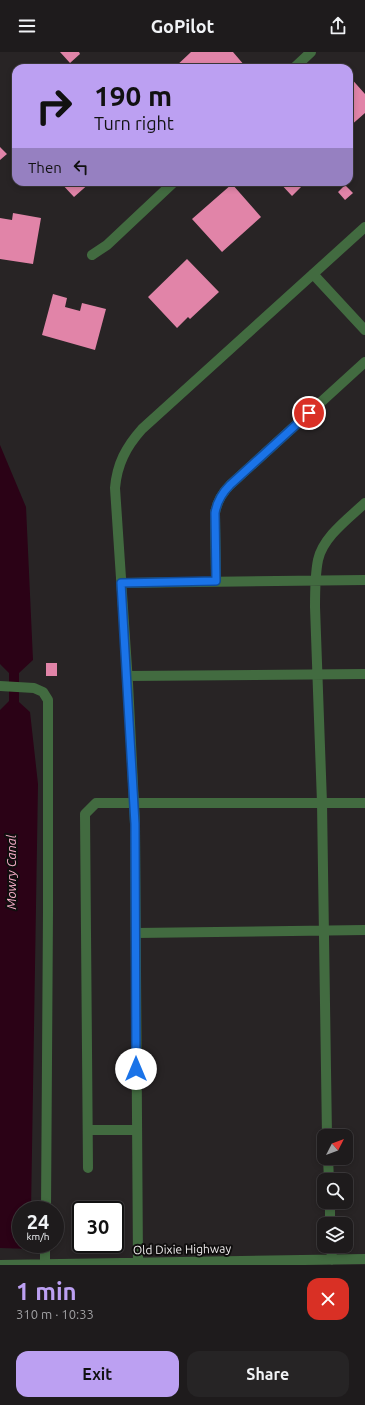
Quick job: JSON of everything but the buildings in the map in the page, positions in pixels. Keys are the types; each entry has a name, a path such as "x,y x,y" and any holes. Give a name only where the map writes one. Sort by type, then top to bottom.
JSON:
{"street":[{"path":"298,64 311,52"},
{"path":"92,255 107,245 170,186"},
{"path":"138,1262 134,804 115,488 118,468 126,450 142,429 365,227"},
{"path":"314,274 365,330"},
{"path":"216,581 215,513 216,505 220,497 230,485 365,362"},
{"path":"327,1129 325,930 315,607 316,581 318,560 325,545 338,528 365,503"},
{"path":"121,583 365,580"},
{"path":"127,676 365,674"},
{"path":"4,686 34,688 44,692 48,700 46,1201"},
{"path":"88,1168 85,814 96,803 365,803"},
{"path":"136,933 365,930"},
{"path":"88,1130 137,1130"},
{"path":"45,1253 45,1264"},
{"path":"332,1253 332,1260"},
{"name":"Old Dixie Highway","path":"0,1265 365,1259"}],"water":[{"name":"Mowry Canal","path":"0,445 26,507 33,660 19,673 19,702 30,712 38,784 31,1201 12,1201 12,1253 30,1253 30,1265 0,1265 0,710 9,701 9,673 0,664"}],"pier":[{"path":"0,1248 12,1248 12,1253 32,1253 32,1265 0,1265"}],"route":[{"path":"136,1069 135,824 121,583 216,581 215,513 216,505 220,497 230,485 309,413"}]}
